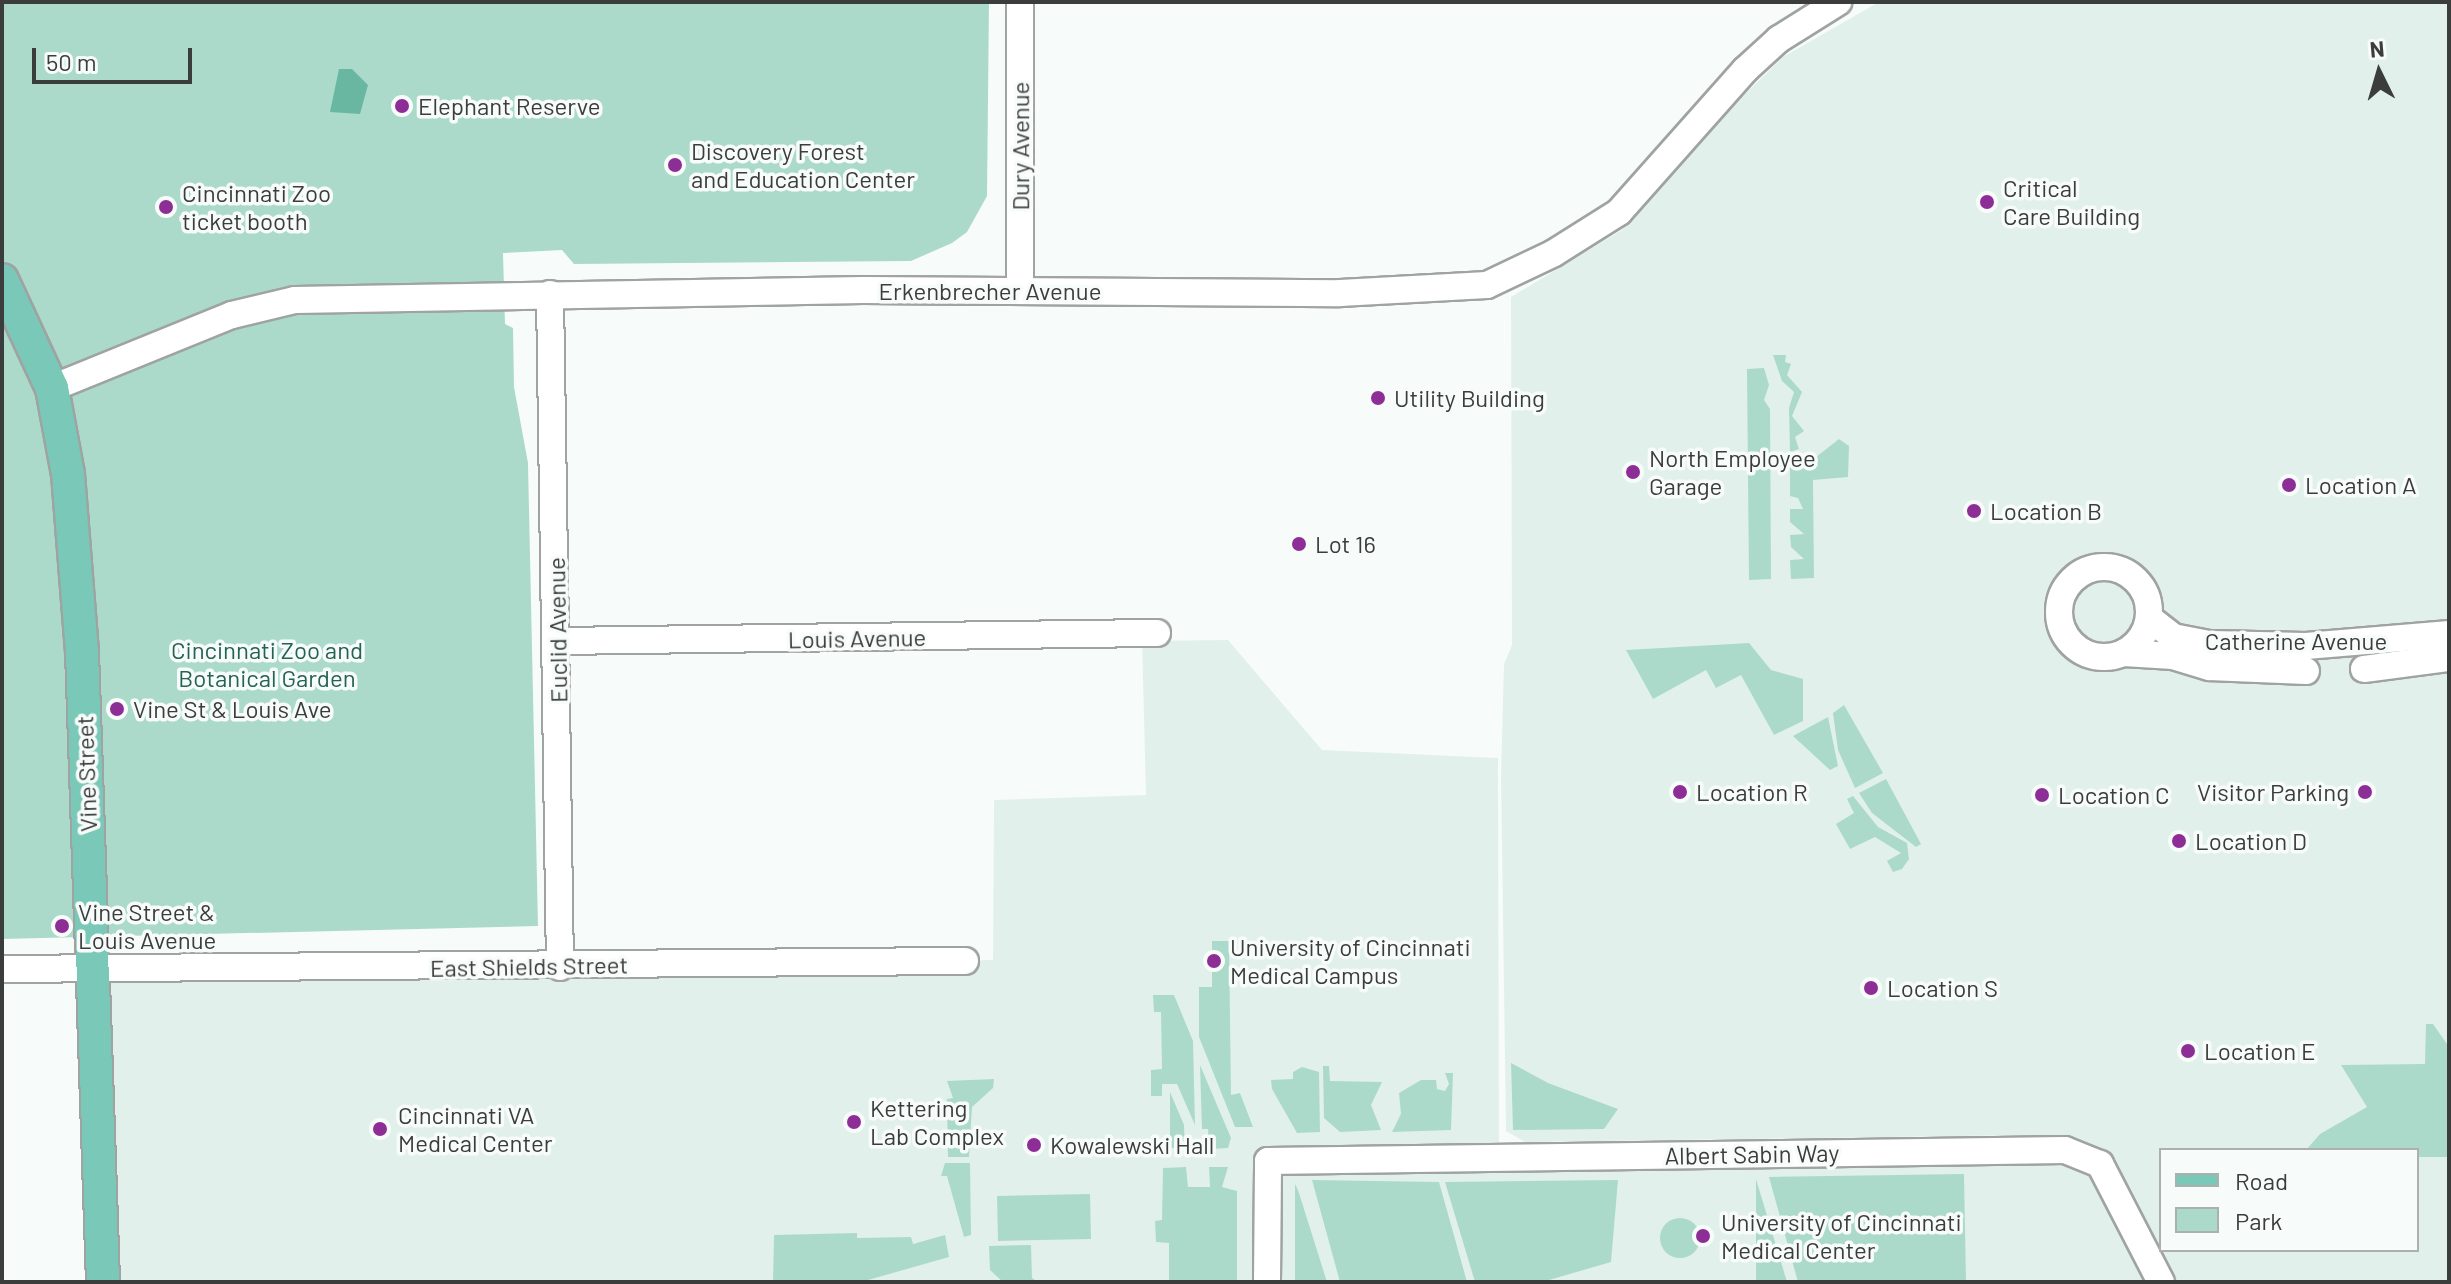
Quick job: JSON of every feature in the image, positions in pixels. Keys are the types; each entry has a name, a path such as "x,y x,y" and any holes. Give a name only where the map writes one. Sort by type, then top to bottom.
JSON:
{"main road":[{"name":"Vine Street","path":"2,280 52,388 68,474 77,558 103,1282"}],"street":[{"name":"Dury Avenue","path":"1020,2 1020,289"},
{"name":"Erkenbrecher Avenue","path":"52,388 232,315 295,300 1020,289 1206,294 1487,285 1554,253 1619,212 1745,70 1779,39 1838,2"},
{"name":"Euclid Avenue","path":"550,294 558,641 560,967"},
{"name":"Catherine Avenue","path":"2306,671 2209,667 2173,656 2124,653 2095,656 2071,642 2059,615 2067,586 2091,568 2121,570 2144,589 2149,618 2173,637 2210,644 2306,646 2449,634"},
{"path":"2124,653 2145,632 2149,618"},
{"name":"Louis Avenue","path":"558,641 1157,633"},
{"name":"Catherine Avenue","path":"2364,669 2449,658"},
{"name":"East Shields Street","path":"2,969 560,967 965,961"},
{"name":"Albert Sabin Way","path":"1267,1282 1268,1161 2065,1150 2100,1164 2161,1282"}],"shaded area":[{"path":"1879,2 2449,2 2449,1282 2178,1282 2162,1252 2419,1252 2419,1148 2159,1148 2159,1245 2122,1174 2098,1148 2081,1142 2038,1135 1525,1142 1506,1131 1501,776 1504,664 1512,645 1511,297 1622,230 1702,136 1783,57"},
{"path":"339,69 352,69 368,85 360,114 330,112"},
{"name":"University of Cincinnati Medical Campus","path":"1228,640 1322,750 1498,758 1499,1158 2086,1155 2161,1282 103,1282 93,968 993,960 994,800 1146,795 1142,641"}],"green space":[{"name":"Cincinnati Zoo and Botanical Garden","path":"2,2 989,2 987,196 967,232 952,243 911,261 574,264 562,250 503,253 505,324 513,328 514,387 528,463 538,926 2,939"},
{"path":"1773,355 1786,355 1785,362 1791,364 1787,375 1802,392 1792,416 1804,431 1795,437 1799,449 1790,452 1789,408 1794,392 1782,381"},
{"path":"1764,368 1769,385 1764,400 1770,409 1771,579 1749,580 1747,369"},
{"path":"1839,439 1849,446 1848,477 1813,480 1814,578 1791,579 1790,560 1804,559 1791,547 1790,535 1804,534 1790,522 1790,509 1803,509 1798,498 1790,496 1790,464 1803,460 1806,465"},
{"path":"1749,643 1771,670 1803,679 1803,721 1774,735 1741,675 1716,688 1706,670 1653,699 1626,650"},
{"path":"1844,705 1883,773 1855,788 1838,750 1833,713"},
{"path":"1828,717 1838,766 1830,770 1793,736"},
{"path":"1886,779 1921,844 1916,847 1872,813 1859,793"},
{"path":"1853,796 1878,827 1907,843 1909,859 1902,869 1893,872 1887,861 1901,853 1875,837 1850,849 1836,824 1854,813 1847,799"},
{"path":"1212,941 1229,941 1231,1095 1240,1093 1253,1127 1235,1127 1199,1037 1199,987 1212,987"},
{"path":"1153,995 1174,995 1193,1041 1195,1125 1177,1084 1162,1084 1162,1096 1151,1096 1151,1070 1162,1069 1161,1012 1154,1012"},
{"path":"2426,1024 2433,1024 2449,1047 2449,1157 2419,1157 2419,1148 2308,1148 2320,1134 2367,1107 2341,1065 2425,1064"},
{"path":"1511,1063 1548,1083 1618,1109 1604,1129 1513,1130"},
{"path":"1200,1065 1231,1138 1228,1148 1209,1149 1208,1129 1202,1129"},
{"path":"1323,1066 1329,1066 1330,1081 1382,1082 1371,1105 1381,1130 1340,1132 1324,1118"},
{"path":"1302,1067 1319,1072 1320,1132 1297,1133 1272,1089 1271,1080 1293,1079 1293,1072"},
{"path":"1445,1073 1453,1073 1451,1130 1392,1132 1401,1114 1399,1093 1421,1080 1436,1080 1437,1089 1445,1091 1449,1084"},
{"path":"994,1079 993,1088 972,1107 969,1157 948,1157 947,1099 953,1098 947,1081"},
{"path":"1170,1092 1184,1125 1185,1148 1170,1148"},
{"path":"945,1163 970,1163 971,1235 964,1237 947,1176 941,1176"},
{"path":"1186,1167 1188,1187 1210,1187 1209,1167 1228,1167 1222,1187 1237,1191 1237,1282 1169,1282 1169,1243 1156,1242 1155,1221 1162,1220 1163,1168"},
{"path":"1964,1174 1966,1282 1798,1282 1769,1177"},
{"path":"1756,1179 1787,1282 1756,1282"},
{"path":"1312,1180 1439,1182 1467,1282 1340,1282"},
{"path":"1618,1180 1611,1262 1542,1282 1475,1282 1445,1182"},
{"path":"1295,1184 1298,1190 1327,1282 1295,1282"},
{"path":"1090,1194 1091,1239 998,1241 997,1196"},
{"path":"1680,1218 1694,1224 1700,1238 1694,1252 1680,1258 1666,1252 1660,1238 1666,1224"},
{"path":"857,1233 857,1238 911,1237 913,1244 945,1235 949,1257 861,1282 773,1282 774,1235"},
{"path":"1031,1245 1032,1278 1038,1282 1003,1282 990,1270 989,1246"}],"place":[{"name":"Elephant Reserve","path":"402,106"},
{"name":"Discovery Forest and Education Center","path":"675,165"},
{"name":"Critical Care Building","path":"1987,202"},
{"name":"Cincinnati Zoo ticket booth","path":"166,207"},
{"name":"Utility Building","path":"1378,398"},
{"name":"North Employee Garage","path":"1633,472"},
{"name":"Location A","path":"2289,485"},
{"name":"Location B","path":"1974,511"},
{"name":"Lot 16","path":"1299,544"},
{"name":"Vine St & Louis Ave","path":"117,709"},
{"name":"Location R","path":"1680,792"},
{"name":"Visitor Parking","path":"2365,792"},
{"name":"Location C","path":"2042,795"},
{"name":"Location D","path":"2179,841"},
{"name":"Vine Street & Louis Avenue","path":"62,926"},
{"name":"University of Cincinnati Medical Campus","path":"1214,961"},
{"name":"Location S","path":"1871,988"},
{"name":"Location E","path":"2188,1051"},
{"name":"Kettering Lab Complex","path":"854,1122"},
{"name":"Cincinnati VA Medical Center","path":"380,1129"},
{"name":"Kowalewski Hall","path":"1034,1145"},
{"name":"University of Cincinnati Medical Center","path":"1703,1236"}]}
